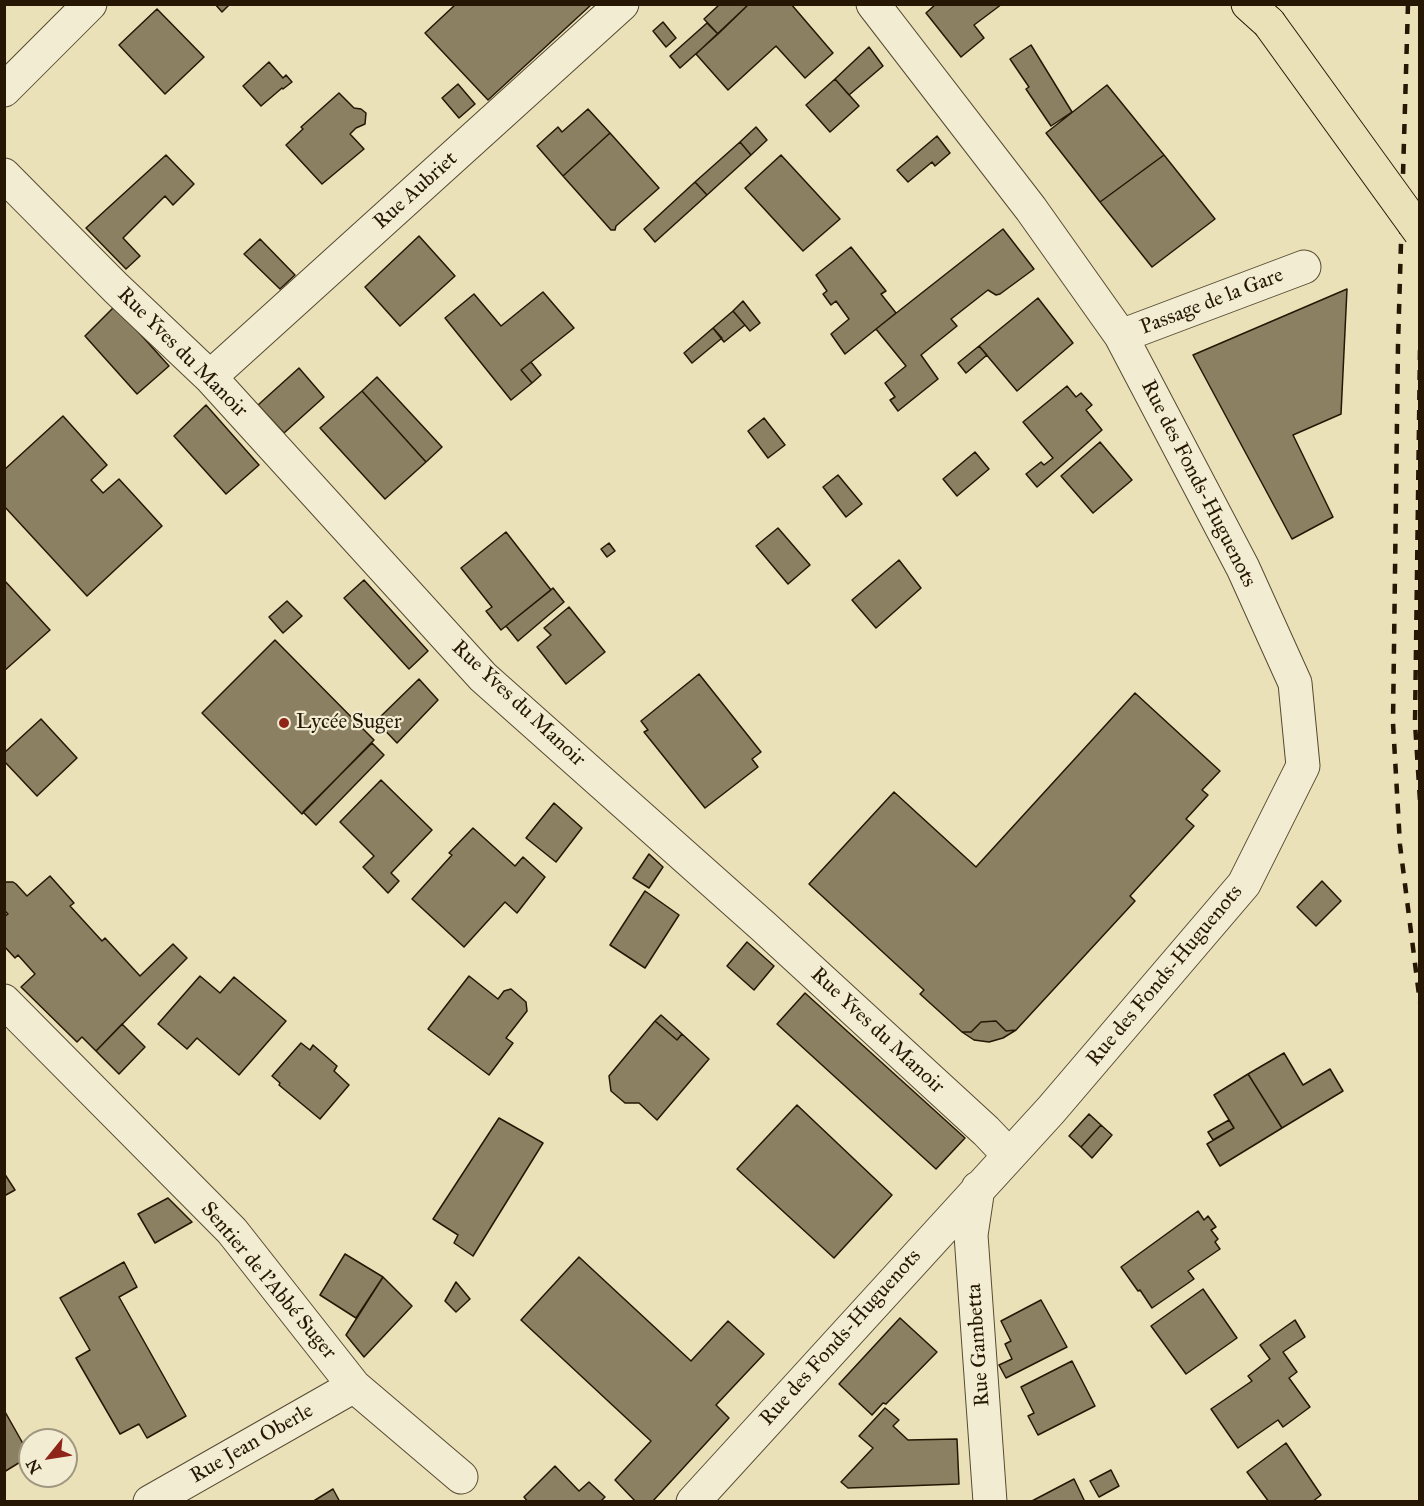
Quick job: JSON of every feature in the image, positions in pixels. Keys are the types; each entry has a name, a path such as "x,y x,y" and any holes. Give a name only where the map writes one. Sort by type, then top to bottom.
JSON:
{"main road":[{"path":"1259,11 1419,232"}],"street":[{"path":"4,90 90,4"},
{"name":"Rue Aubriet","path":"210,376 622,4"},
{"name":"Rue des Fonds-Huguenots","path":"693,1502 1008,1154 1051,1110 1244,884 1303,766 1295,683 1243,568 1120,336 1031,209 873,4"},
{"name":"Rue Yves du Manoir","path":"4,175 117,288 210,376 483,677 764,927 1008,1154"},
{"name":"Passage de la Gare","path":"1120,336 1304,267"},
{"name":"Sentier de l'Abbé Suger","path":"4,1001 232,1231 354,1386 461,1477"},
{"name":"Rue Gambetta","path":"978,1188 971,1235 990,1502"},
{"name":"Rue Jean Oberle","path":"150,1502 354,1386"}],"building":[{"path":"215,4 230,4 222,12"},
{"path":"456,4 592,4 488,100 425,33"},
{"path":"720,4 749,4 718,34 704,19"},
{"path":"749,4 791,4 833,53 805,78 776,46 728,90 696,54"},
{"path":"936,4 1002,4 974,25 984,38 961,57 926,13"},
{"path":"157,9 204,57 165,94 119,45"},
{"path":"663,22 676,38 666,47 653,31"},
{"path":"707,23 718,34 680,68 670,56"},
{"path":"1031,45 1072,112 1051,126 1026,89 1029,87 1010,59"},
{"path":"869,47 883,66 849,95 835,79"},
{"path":"269,62 283,78 286,75 292,82 261,106 243,86"},
{"path":"835,79 859,106 830,132 806,105"},
{"path":"458,84 475,104 459,118 442,98"},
{"path":"1107,85 1164,155 1100,202 1046,133"},
{"path":"339,93 354,108 366,113 365,124 350,134 364,149 322,184 286,145 303,129 301,127"},
{"path":"588,109 610,133 563,176 537,146 558,127 562,132"},
{"path":"756,127 767,140 751,155 740,142"},
{"path":"610,133 659,188 616,226 615,230 611,230 563,176"},
{"path":"937,136 950,153 935,166 932,162 908,182 897,170"},
{"path":"740,142 751,155 707,195 695,182"},
{"path":"166,155 194,184 173,205 165,196 123,238 140,256 126,269 86,228"},
{"path":"781,155 840,219 803,251 745,188"},
{"path":"1164,155 1215,219 1152,267 1100,202"},
{"path":"695,182 707,195 655,242 644,229"},
{"path":"1003,229 1034,269 1000,294 996,295 988,290 951,319 957,326 921,355 938,379 898,411 890,400 895,397 885,383 906,366 876,329"},
{"path":"419,236 455,276 400,326 365,287"},
{"path":"260,239 295,275 280,289 244,254"},
{"path":"851,247 886,291 881,294 896,313 845,354 831,334 849,319 836,301 831,305 823,294 827,291 816,275"},
{"path":"1347,289 1341,414 1293,435 1333,517 1292,539 1193,355"},
{"path":"543,292 574,328 521,370 532,383 511,400 445,318 474,294 501,326"},
{"path":"1038,298 1073,343 1017,391 979,346"},
{"path":"743,301 760,323 750,331 733,311"},
{"path":"115,306 169,366 137,394 85,336"},
{"path":"733,311 745,325 724,342 713,328"},
{"path":"713,328 722,338 692,363 684,353"},
{"path":"979,346 987,355 966,373 958,363"},
{"path":"531,362 541,375 532,383 521,370"},
{"path":"299,368 324,397 284,433 258,405"},
{"path":"377,377 442,447 426,462 362,391"},
{"path":"1067,386 1076,397 1081,393 1092,405 1086,410 1102,430 1037,487 1026,474 1041,462 1044,465 1053,458 1023,422"},
{"path":"362,391 426,462 385,499 320,428"},
{"path":"206,405 259,465 226,494 174,436"},
{"path":"63,416 107,465 91,480 103,493 119,479 162,526 87,596 4,506 4,470"},
{"path":"764,418 785,445 768,458 748,431"},
{"path":"1100,442 1132,480 1093,513 1061,476"},
{"path":"975,452 989,469 957,496 943,479"},
{"path":"838,475 862,504 846,517 823,487"},
{"path":"778,528 810,565 788,584 756,546"},
{"path":"506,532 551,590 501,630 486,611 492,607 461,568"},
{"path":"609,543 615,551 607,557 601,549"},
{"path":"899,560 921,588 876,628 852,600"},
{"path":"4,580 50,630 4,671"},
{"path":"364,580 428,651 409,669 344,598"},
{"path":"553,588 564,602 518,641 506,626"},
{"path":"287,601 302,616 283,633 269,617"},
{"path":"569,607 605,652 566,684 537,647 551,635 544,628"},
{"path":"275,640 374,740 302,814 202,713"},
{"path":"699,674 761,752 752,759 758,767 705,808 644,732 648,730 641,721"},
{"path":"419,679 438,700 397,743 376,721"},
{"path":"1135,693 1220,771 1202,790 1208,795 1186,819 1194,826 1130,896 1135,901 1016,1030 1006,1031 996,1021 981,1022 971,1032 962,1032 920,994 924,990 809,884 894,792 976,867"},
{"path":"41,719 77,758 37,796 4,761 4,753"},
{"path":"372,743 384,755 316,825 303,812"},
{"path":"381,780 432,830 391,873 399,881 388,893 363,867 374,856 340,822"},
{"path":"554,803 582,828 556,862 526,838"},
{"path":"473,828 515,866 523,857 545,877 517,913 505,902 464,947 412,899 452,855 449,853"},
{"path":"649,854 663,867 649,888 633,878"},
{"path":"50,876 74,903 70,906 102,941 105,938 140,976 173,944 187,958 96,1051 82,1037 77,1042 21,987 35,974 18,955 15,958 4,946 4,917 8,914 4,910 4,882 13,882 27,896"},
{"path":"1322,881 1341,901 1316,926 1297,907"},
{"path":"645,891 679,915 645,968 610,945"},
{"path":"747,942 774,966 754,990 727,966"},
{"path":"200,976 220,993 234,977 286,1021 239,1075 197,1038 187,1049 158,1024"},
{"path":"469,976 498,999 504,991 511,989 526,1002 527,1011 506,1038 513,1043 489,1075 428,1029"},
{"path":"805,993 965,1138 936,1169 777,1024"},
{"path":"661,1015 682,1034 677,1040 655,1021"},
{"path":"655,1021 677,1040 682,1034 709,1059 657,1120 639,1103 625,1103 611,1091 609,1076"},
{"path":"996,1021 1006,1031 1016,1030 1003,1038 989,1042 974,1040 962,1032 971,1032 981,1022"},
{"path":"122,1024 145,1047 119,1074 96,1051"},
{"path":"301,1043 310,1050 313,1045 337,1066 334,1071 349,1085 320,1119 279,1085 280,1083 272,1076"},
{"path":"1284,1053 1303,1085 1330,1069 1343,1091 1282,1128 1248,1074"},
{"path":"1248,1074 1282,1128 1220,1166 1207,1144 1234,1128 1214,1095"},
{"path":"797,1105 892,1195 834,1258 737,1169"},
{"path":"1089,1114 1101,1125 1081,1147 1069,1136"},
{"path":"499,1118 543,1143 473,1256 454,1243 458,1235 433,1219"},
{"path":"1229,1120 1234,1128 1213,1140 1208,1132"},
{"path":"1101,1125 1112,1135 1092,1158 1081,1147"},
{"path":"4,1173 15,1190 4,1196"},
{"path":"168,1198 192,1222 155,1243 138,1214"},
{"path":"1198,1211 1204,1220 1208,1216 1216,1227 1211,1230 1218,1239 1215,1242 1220,1249 1188,1271 1194,1279 1152,1308 1121,1267"},
{"path":"345,1254 383,1277 356,1318 320,1295"},
{"path":"579,1257 691,1361 728,1321 764,1354 716,1405 729,1418 652,1502 636,1502 615,1480 651,1441 521,1320"},
{"path":"124,1262 137,1287 119,1297 186,1416 147,1438 139,1424 120,1434 76,1358 90,1350 60,1298"},
{"path":"383,1277 412,1306 364,1357 346,1335"},
{"path":"456,1282 470,1299 456,1312 445,1301"},
{"path":"1203,1289 1237,1338 1186,1374 1151,1326"},
{"path":"1041,1300 1067,1347 1006,1378 999,1365 1012,1359 1005,1344 1011,1341 1001,1321"},
{"path":"900,1318 937,1352 886,1404 883,1403 872,1415 839,1384"},
{"path":"1295,1320 1305,1337 1283,1352 1297,1372 1289,1378 1310,1407 1283,1427 1278,1420 1238,1448 1211,1409 1252,1381 1248,1376 1270,1359 1260,1345"},
{"path":"1072,1361 1095,1406 1038,1435 1028,1416 1034,1413 1021,1387"},
{"path":"885,1408 899,1420 893,1426 908,1440 957,1439 959,1484 848,1488 841,1482 873,1448 859,1436"},
{"path":"4,1410 18,1435 18,1463 4,1472"},
{"path":"1286,1443 1321,1495 1312,1502 1269,1502 1247,1472"},
{"path":"555,1466 579,1491 589,1482 605,1497 600,1502 528,1502 524,1497"},
{"path":"1111,1470 1119,1486 1099,1497 1090,1481"},
{"path":"1074,1479 1085,1502 1030,1502"},
{"path":"333,1489 340,1502 312,1502"}],"railway":[{"path":"1408,4 1398,345 1393,723 1400,845 1420,1003"},
{"path":"1420,350 1415,723 1420,801"}],"place":[{"name":"Lycée Suger","path":"284,723"}]}
